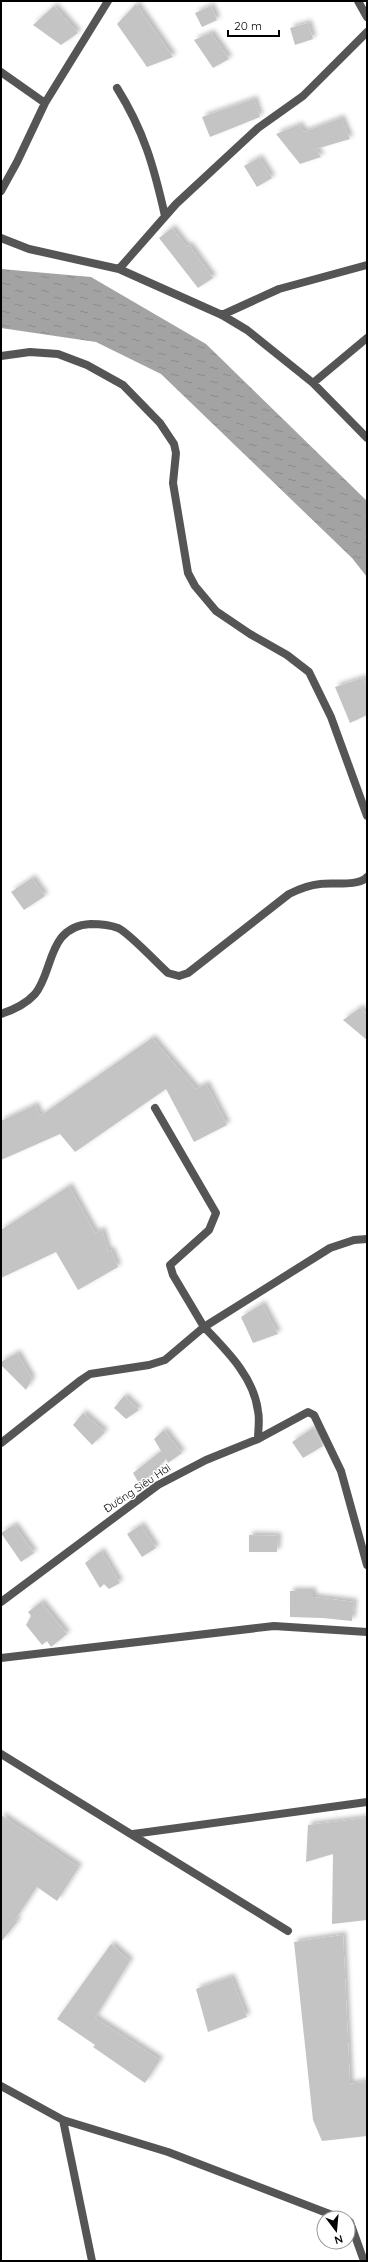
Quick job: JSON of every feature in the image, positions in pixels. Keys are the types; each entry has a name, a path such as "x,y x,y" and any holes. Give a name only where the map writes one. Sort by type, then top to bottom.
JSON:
{"street":[{"path":"1,191 17,162 45,103 108,1"},
{"path":"358,1 367,18"},
{"path":"119,269 165,216 258,128 303,96 367,32"},
{"path":"1,72 45,103"},
{"path":"117,88 142,132 155,171 165,216"},
{"path":"1,238 29,249 119,269 222,315 247,330 313,383 367,438"},
{"path":"222,315 279,290 367,265"},
{"path":"313,383 367,338"},
{"path":"1,356 30,352 58,354 87,365 123,385 160,423 174,444 176,454 173,483 188,573 195,586 216,611 287,655 309,672 331,717 367,816"},
{"path":"1,1014 21,1006 36,994 54,948 62,937 75,928 85,925 98,924 118,928 168,973 179,976 188,973 264,911 301,888 320,884 361,882 367,877"},
{"path":"156,1108 216,1213 209,1230 170,1265 173,1275 204,1327 230,1353 244,1375 258,1411 258,1439"},
{"path":"1,1443 90,1374 149,1365 165,1360 204,1327 330,1248 354,1240 367,1239"},
{"name":"Đường Siêu Hài","path":"1,1602 158,1485 206,1460 258,1439 308,1412 314,1415 341,1471 367,1565"},
{"path":"1,1658 274,1626 367,1632"},
{"path":"1,1754 288,1931"},
{"path":"133,1834 367,1802"},
{"path":"1,2086 63,2120 168,2152 319,2210"},
{"path":"63,2120 92,2261"},
{"path":"356,2239 364,2261"}],"water":[{"path":"1,269 91,277 206,344 367,501 367,577 352,558 161,374 96,342 1,328"}],"building":[{"path":"136,4 173,57 147,67 117,24"},
{"path":"54,6 78,33 61,45 33,25"},
{"path":"211,6 217,20 202,27 195,13"},
{"path":"308,23 313,39 295,45 290,28"},
{"path":"211,33 229,59 213,68 194,40"},
{"path":"254,99 260,117 210,137 202,117"},
{"path":"341,118 350,139 316,149 321,157 300,164 276,134 299,125 304,132"},
{"path":"259,158 272,178 257,187 244,166"},
{"path":"172,228 187,247 189,245 213,278 198,288 159,238"},
{"path":"363,678 367,687 367,715 350,723 335,687"},
{"path":"32,878 45,896 24,910 11,892"},
{"path":"360,1008 367,1014 367,1040 343,1020"},
{"path":"152,1038 196,1089 206,1084 227,1125 194,1142 166,1089 75,1152 60,1134 1,1160 1,1121 35,1105 40,1116"},
{"path":"69,1186 95,1233 102,1230 108,1251 111,1250 118,1267 78,1290 56,1252 1,1278 1,1230"},
{"path":"262,1304 278,1334 253,1343 241,1317"},
{"path":"17,1353 32,1379 26,1390 1,1365 1,1362"},
{"path":"124,1396 139,1410 126,1419 114,1408"},
{"path":"83,1413 105,1432 92,1445 73,1425"},
{"path":"313,1428 323,1446 303,1458 292,1442"},
{"path":"164,1430 182,1453 168,1463 166,1459 141,1487 133,1473 161,1451 154,1439"},
{"path":"14,1525 34,1553 21,1562 1,1533"},
{"path":"141,1525 156,1548 142,1557 127,1534"},
{"path":"249,1535 278,1536 277,1552 249,1552"},
{"path":"101,1551 120,1583 109,1589 104,1584 100,1588 85,1563"},
{"path":"290,1591 313,1591 313,1597 354,1602 352,1621 290,1617"},
{"path":"41,1602 67,1634 51,1647 47,1641 42,1645 26,1625 31,1616 28,1612"},
{"path":"1,1815 79,1867 57,1901 37,1887 15,1920 18,1921 1,1942"},
{"path":"367,1818 367,1920 332,1924 333,1854 306,1862 308,1825"},
{"path":"343,1935 350,2084 367,2082 367,2136 322,2141 313,2120 294,1942"},
{"path":"111,1944 130,1961 95,2018 160,2060 145,2083 93,2047 95,2045 57,2019"},
{"path":"231,1977 247,2017 208,2032 196,1989"}]}
